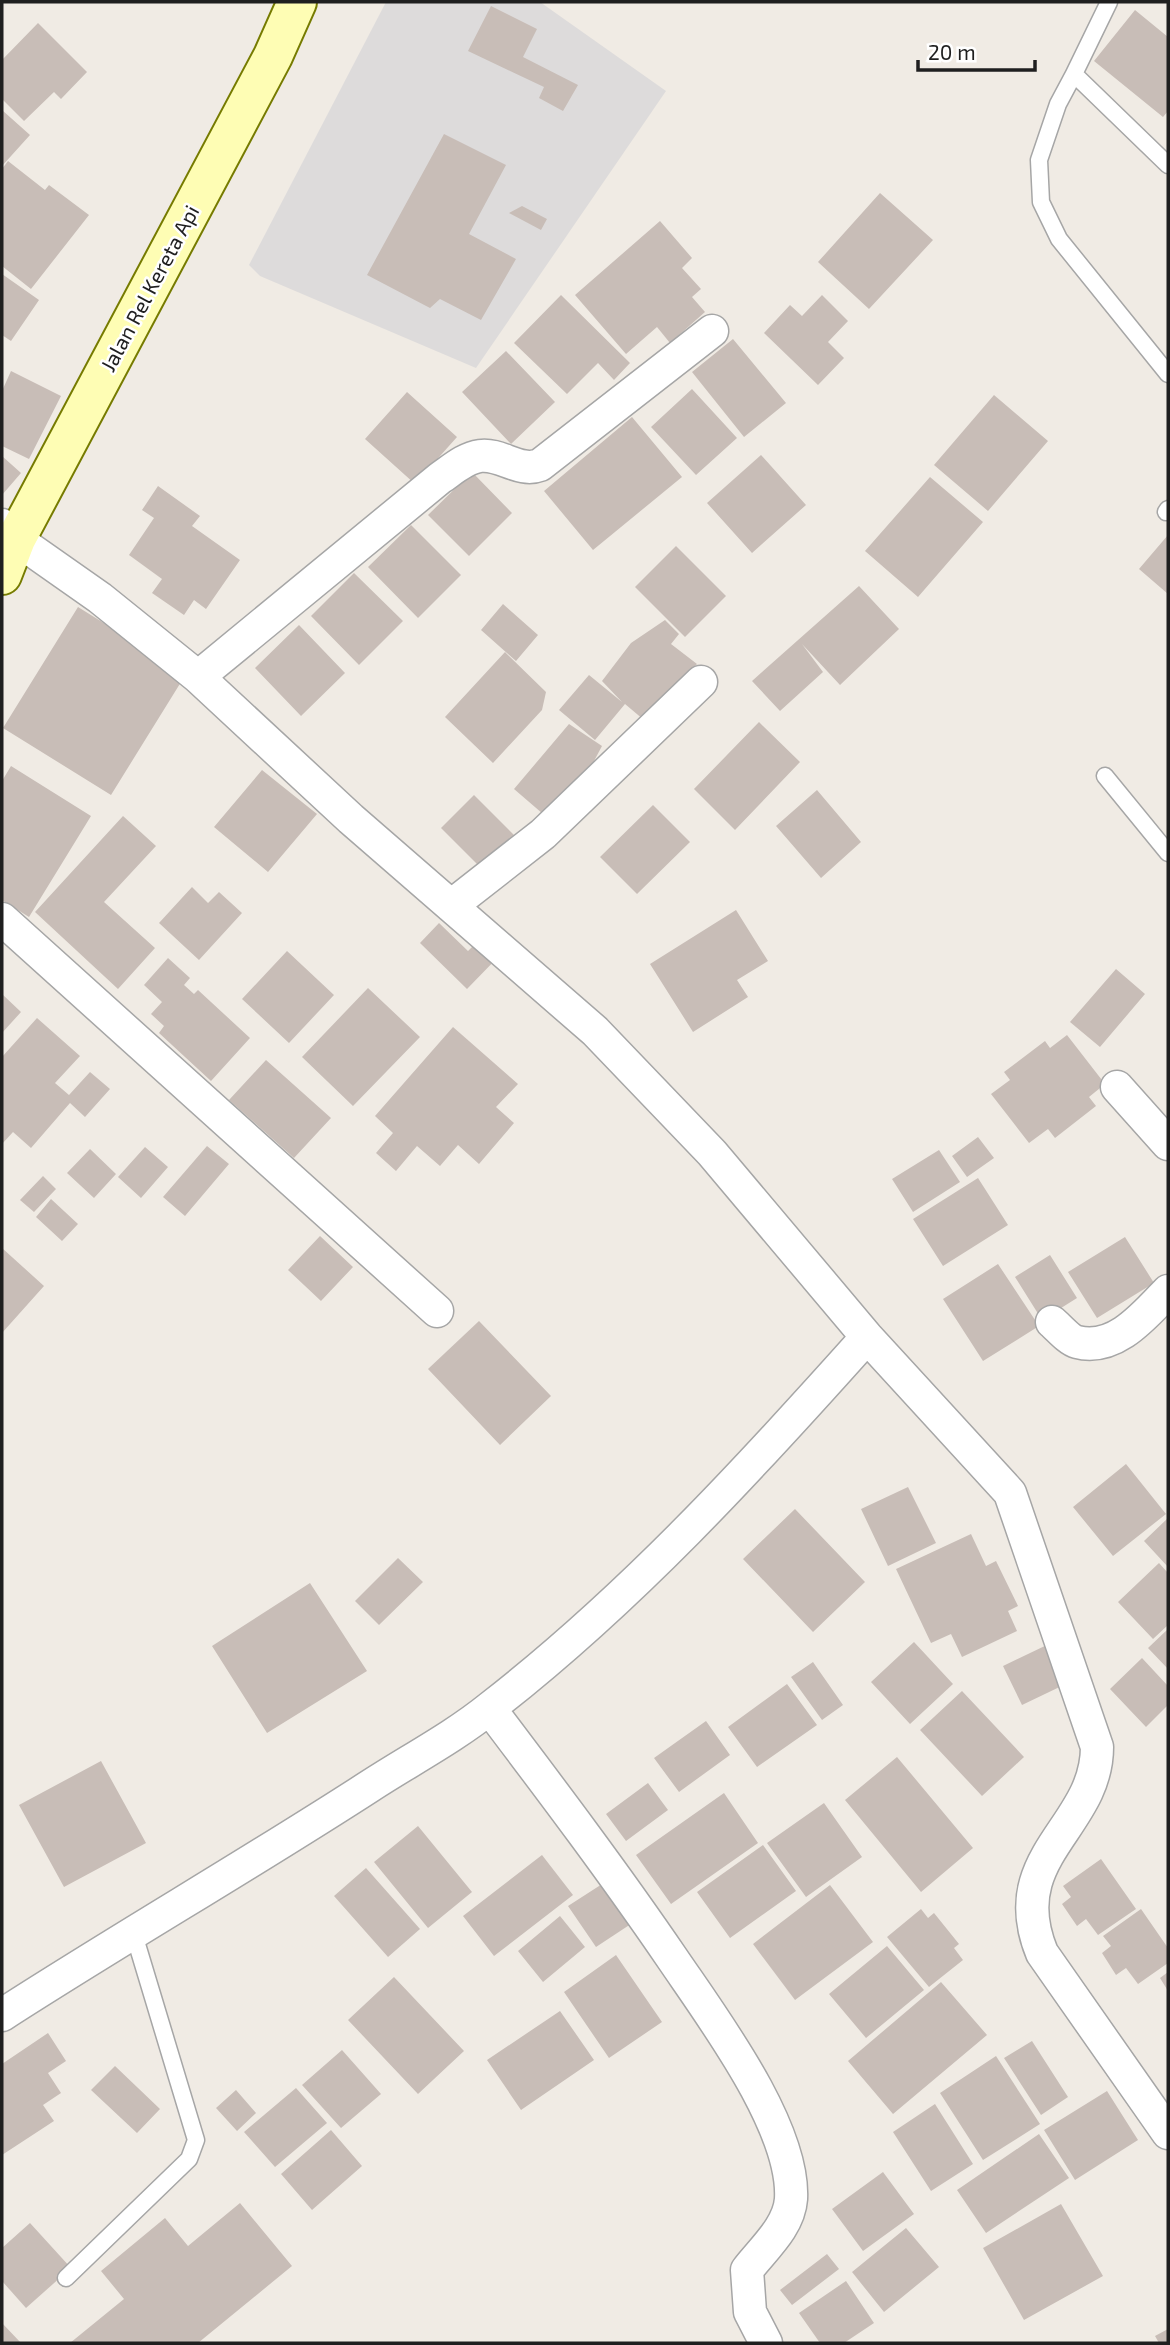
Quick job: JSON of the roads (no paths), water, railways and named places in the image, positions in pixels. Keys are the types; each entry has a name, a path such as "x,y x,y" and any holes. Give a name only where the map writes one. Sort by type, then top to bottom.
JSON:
{"main road":[{"name":"Jalan Rel Kereta Api","path":"2,575 9,532 273,57 297,2"}],"street":[{"path":"198,677 440,478 468,459 489,456 533,468 540,465 712,331"},
{"path":"9,532 100,598 198,677 351,819 595,1031 712,1153 867,1337 1010,1493 1097,1746 1094,1777 1039,1872 1031,1893 1030,1912 1034,1933 1042,1953 1168,2133"},
{"path":"452,906 542,834 701,682"},
{"path":"2,919 437,1311"},
{"path":"1116,1087 1168,1144"},
{"path":"1052,1322 1075,1342 1104,1344 1140,1320 1168,1291"},
{"path":"2,2015 133,1931 263,1855 490,1709 596,1618 695,1523 867,1337"},
{"path":"490,1709 599,1852 698,1996 751,2081 778,2135 791,2199 785,2222 747,2270 750,2312 766,2343"}],"lane":[{"path":"1109,2 1058,104 1039,160 1041,202 1059,239 1168,374"},
{"path":"1074,74 1091,94 1168,165"},
{"path":"1105,776 1168,853"},
{"path":"66,2278 189,2159 196,2140 133,1931"}]}
